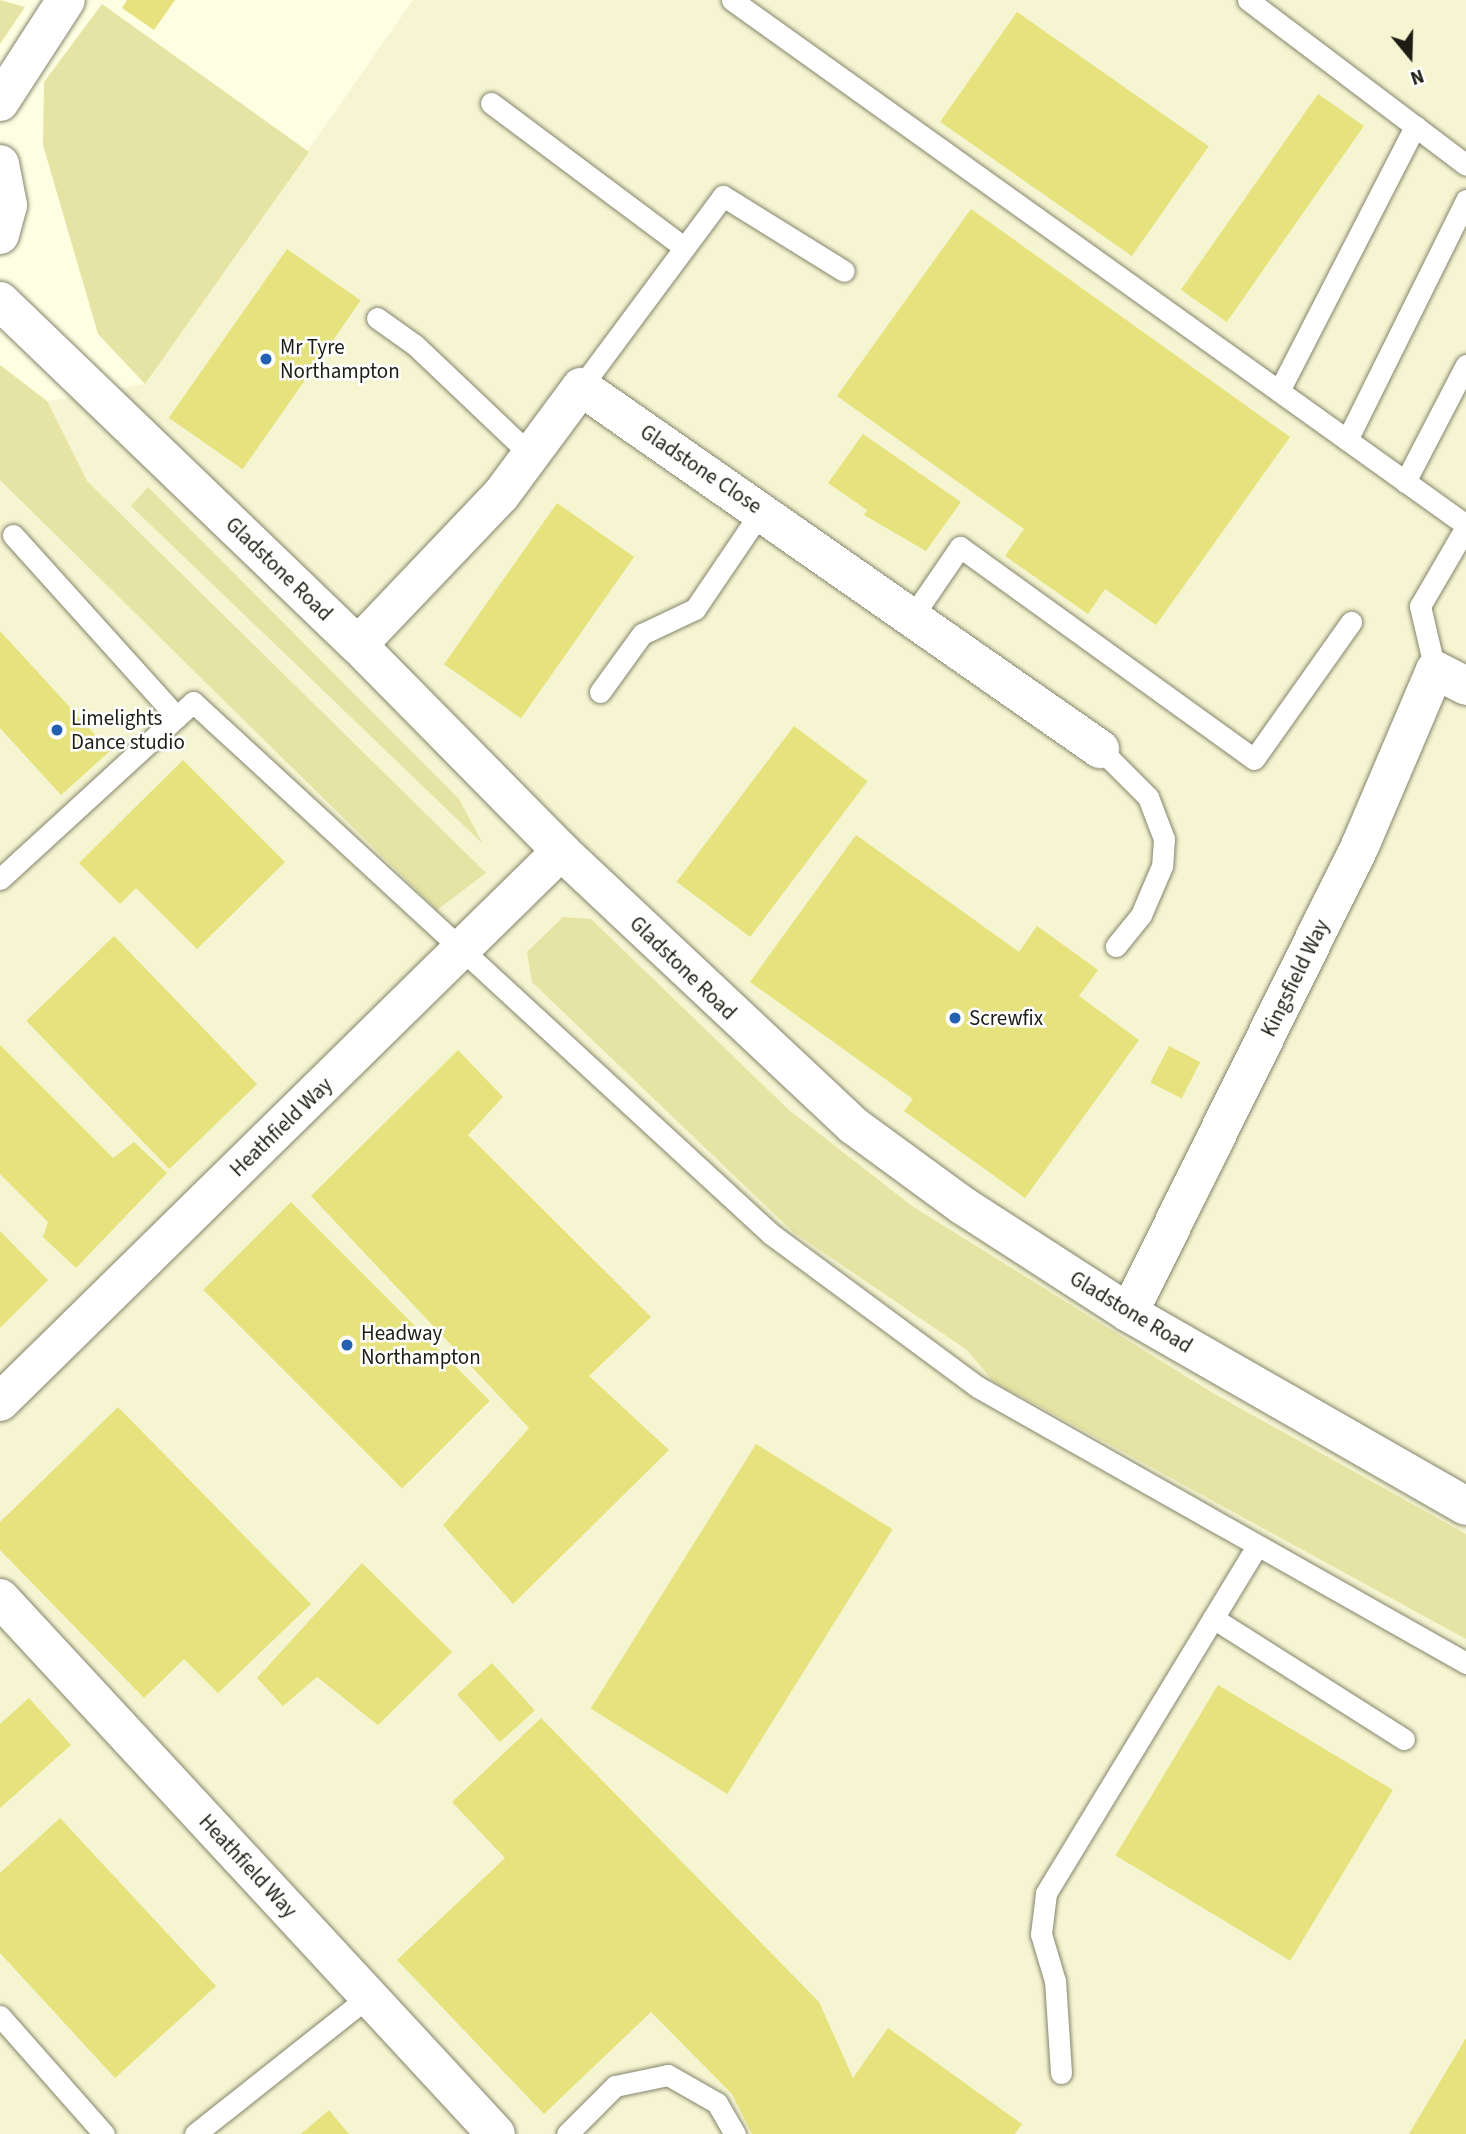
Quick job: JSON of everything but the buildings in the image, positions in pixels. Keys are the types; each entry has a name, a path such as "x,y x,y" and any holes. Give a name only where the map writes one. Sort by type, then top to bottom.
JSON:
{"street":[{"path":"0,102 66,0"},
{"path":"0,164 8,205 0,235"},
{"name":"Gladstone Road","path":"0,301 358,645 561,851 853,1126 1129,1313 1466,1506"},
{"path":"358,645 532,456 581,387"},
{"name":"Gladstone Close","path":"581,387 762,510 1100,749"},
{"name":"Kingsfield Way","path":"1129,1313 1360,846 1451,678"},
{"name":"Heathfield Way","path":"0,1402 561,851"},
{"name":"Heathfield Way","path":"0,1598 496,2134"}],"lane":[{"path":"732,0 1466,526 1420,606 1451,678"},
{"path":"1248,0 1466,164"},
{"path":"491,103 682,246"},
{"path":"1279,391 1415,126"},
{"path":"581,387 713,202 732,197 844,271"},
{"path":"1347,440 1466,200"},
{"path":"377,318 415,345 532,456"},
{"path":"1405,482 1466,365"},
{"path":"600,692 642,634 695,609 762,510"},
{"path":"13,535 177,717"},
{"path":"912,617 960,547 1254,759 1351,622"},
{"path":"0,879 193,702 771,1234 978,1387 1256,1547 1466,1663"},
{"path":"1100,749 1148,797 1164,839 1163,866 1141,915 1116,946"},
{"path":"1061,2073 1055,1981 1041,1934 1046,1893 1256,1547"},
{"path":"1213,1618 1404,1739"},
{"path":"195,2134 369,1996"},
{"path":"0,2016 104,2134"},
{"path":"567,2134 615,2086 668,2074 717,2103 735,2134"}],"shaded area":[{"path":"0,0 25,7 0,44"},
{"path":"413,0 1466,0 1466,2134 0,2134 0,438 47,401 145,384"},
{"path":"102,4 309,152 145,384 98,334 43,145 44,82"},
{"path":"0,365 47,401 87,481 486,873 437,910 0,480"},
{"path":"148,487 459,799 483,844 131,506"},
{"path":"563,917 591,919 789,1110 912,1206 1211,1392 1466,1534 1466,1639 993,1381 967,1350 793,1232 532,982 527,952"}],"place":[{"name":"Mr Tyre Northampton","path":"266,359"},
{"name":"Limelights Dance studio","path":"57,730"},
{"name":"Screwfix","path":"955,1018"},
{"name":"Headway Northampton","path":"347,1345"}]}
